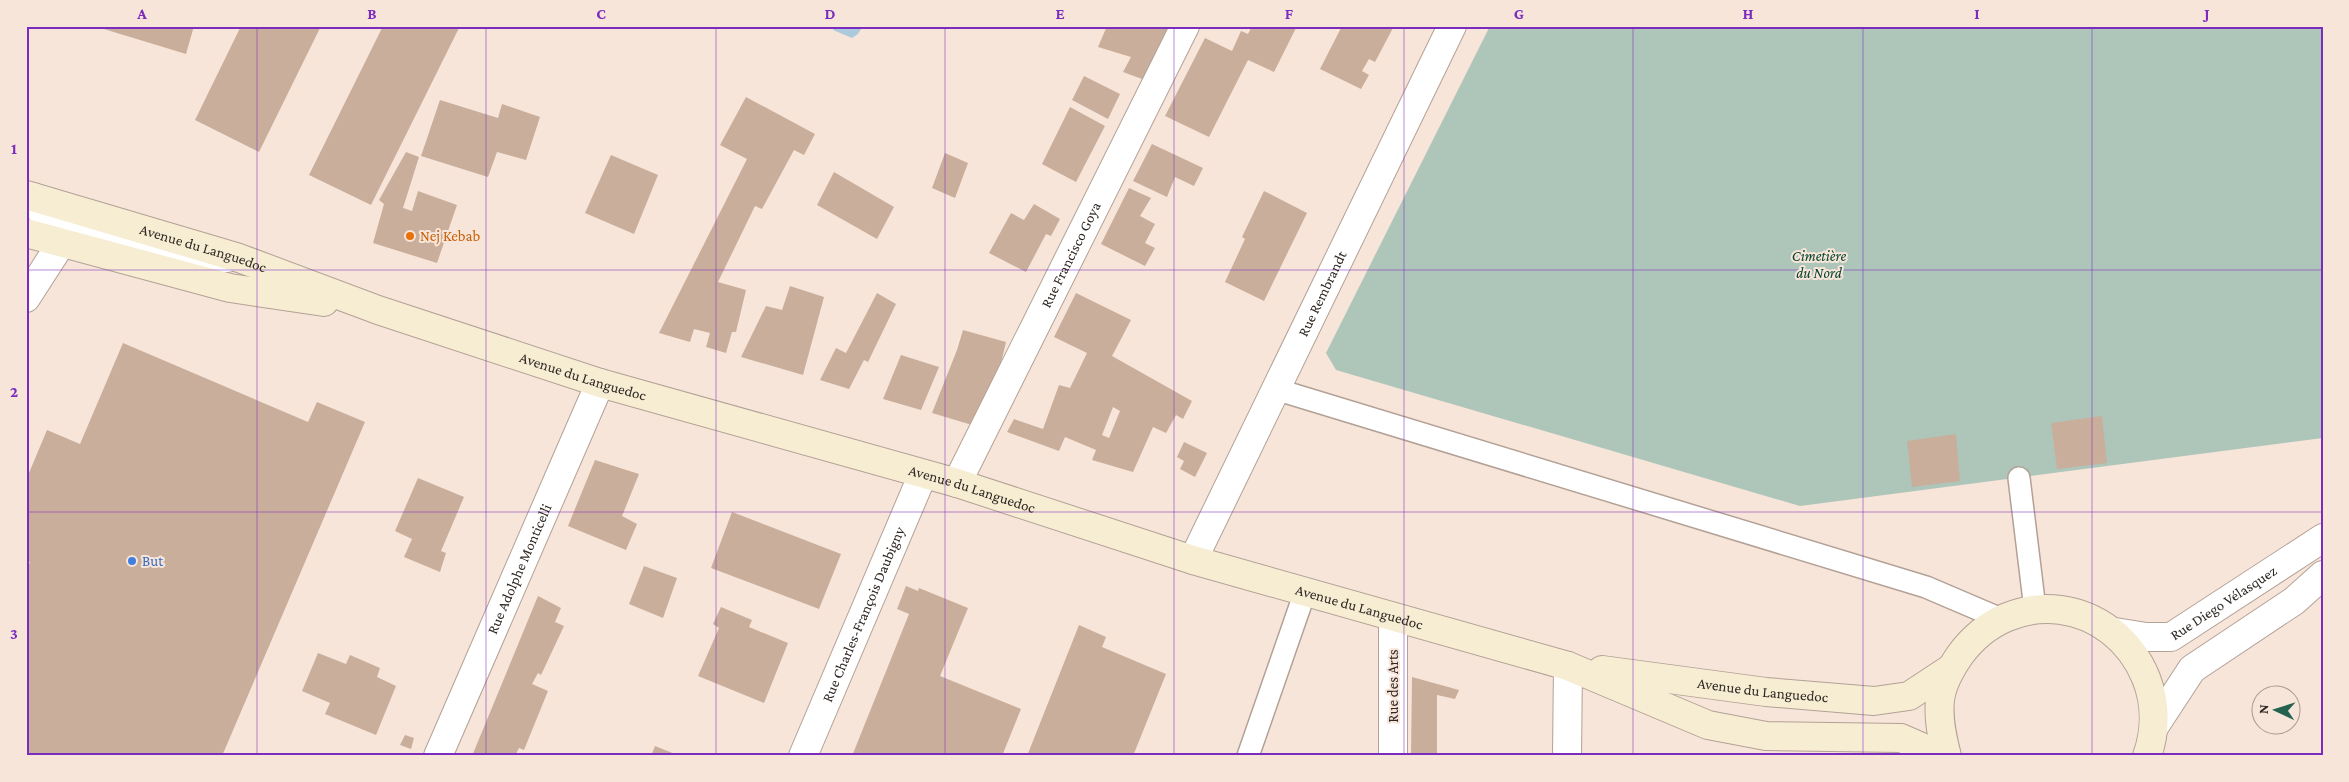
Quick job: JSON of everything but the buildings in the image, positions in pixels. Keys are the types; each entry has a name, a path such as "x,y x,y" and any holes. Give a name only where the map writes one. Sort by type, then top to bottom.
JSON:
{"main road":[{"name":"Avenue du Languedoc","path":"37,218 239,258 378,310 600,383 957,483 1193,560 1568,666 1708,725 1766,736 1901,738 1942,756"},
{"name":"Avenue du Languedoc","path":"37,218 230,288 378,310"},
{"path":"1947,756 1940,728 1940,698 1950,669 1971,640 2000,619 2035,609 2063,609 2091,617 2115,632 2138,659 2152,691 2154,727 2147,756"},
{"name":"Avenue du Languedoc","path":"1568,666 1766,692 1874,702 1909,696 1950,669"}],"street":[{"name":"Rue Francisco Goya","path":"957,483 1185,26"},
{"name":"Rue Rembrandt","path":"1193,560 1452,26"},
{"path":"26,298 37,218"},
{"name":"Rue Adolphe Monticelli","path":"438,756 600,383"},
{"name":"Rue Charles-François Daubigny","path":"803,756 923,474"},
{"name":"Rue Diego Vélasquez","path":"2115,632 2146,637 2171,637 2323,538"},
{"path":"2154,727 2192,669 2294,601 2323,575"},
{"name":"Rue des Arts","path":"1392,756 1394,617"},
{"path":"1567,756 1568,666"}],"lane":[{"path":"1275,389 1926,587 2000,619"},
{"path":"2019,478 2035,609"},
{"path":"1248,756 1305,592"}],"green space":[{"name":"Cimetière du Nord","path":"1490,26 2323,26 2323,438 1800,506 1336,370 1326,353"}],"water":[{"path":"835,26 863,26 858,34 852,38 833,30"}],"place":[{"name":"Nej Kebab","path":"410,236"},
{"name":"But","path":"132,561"}]}
